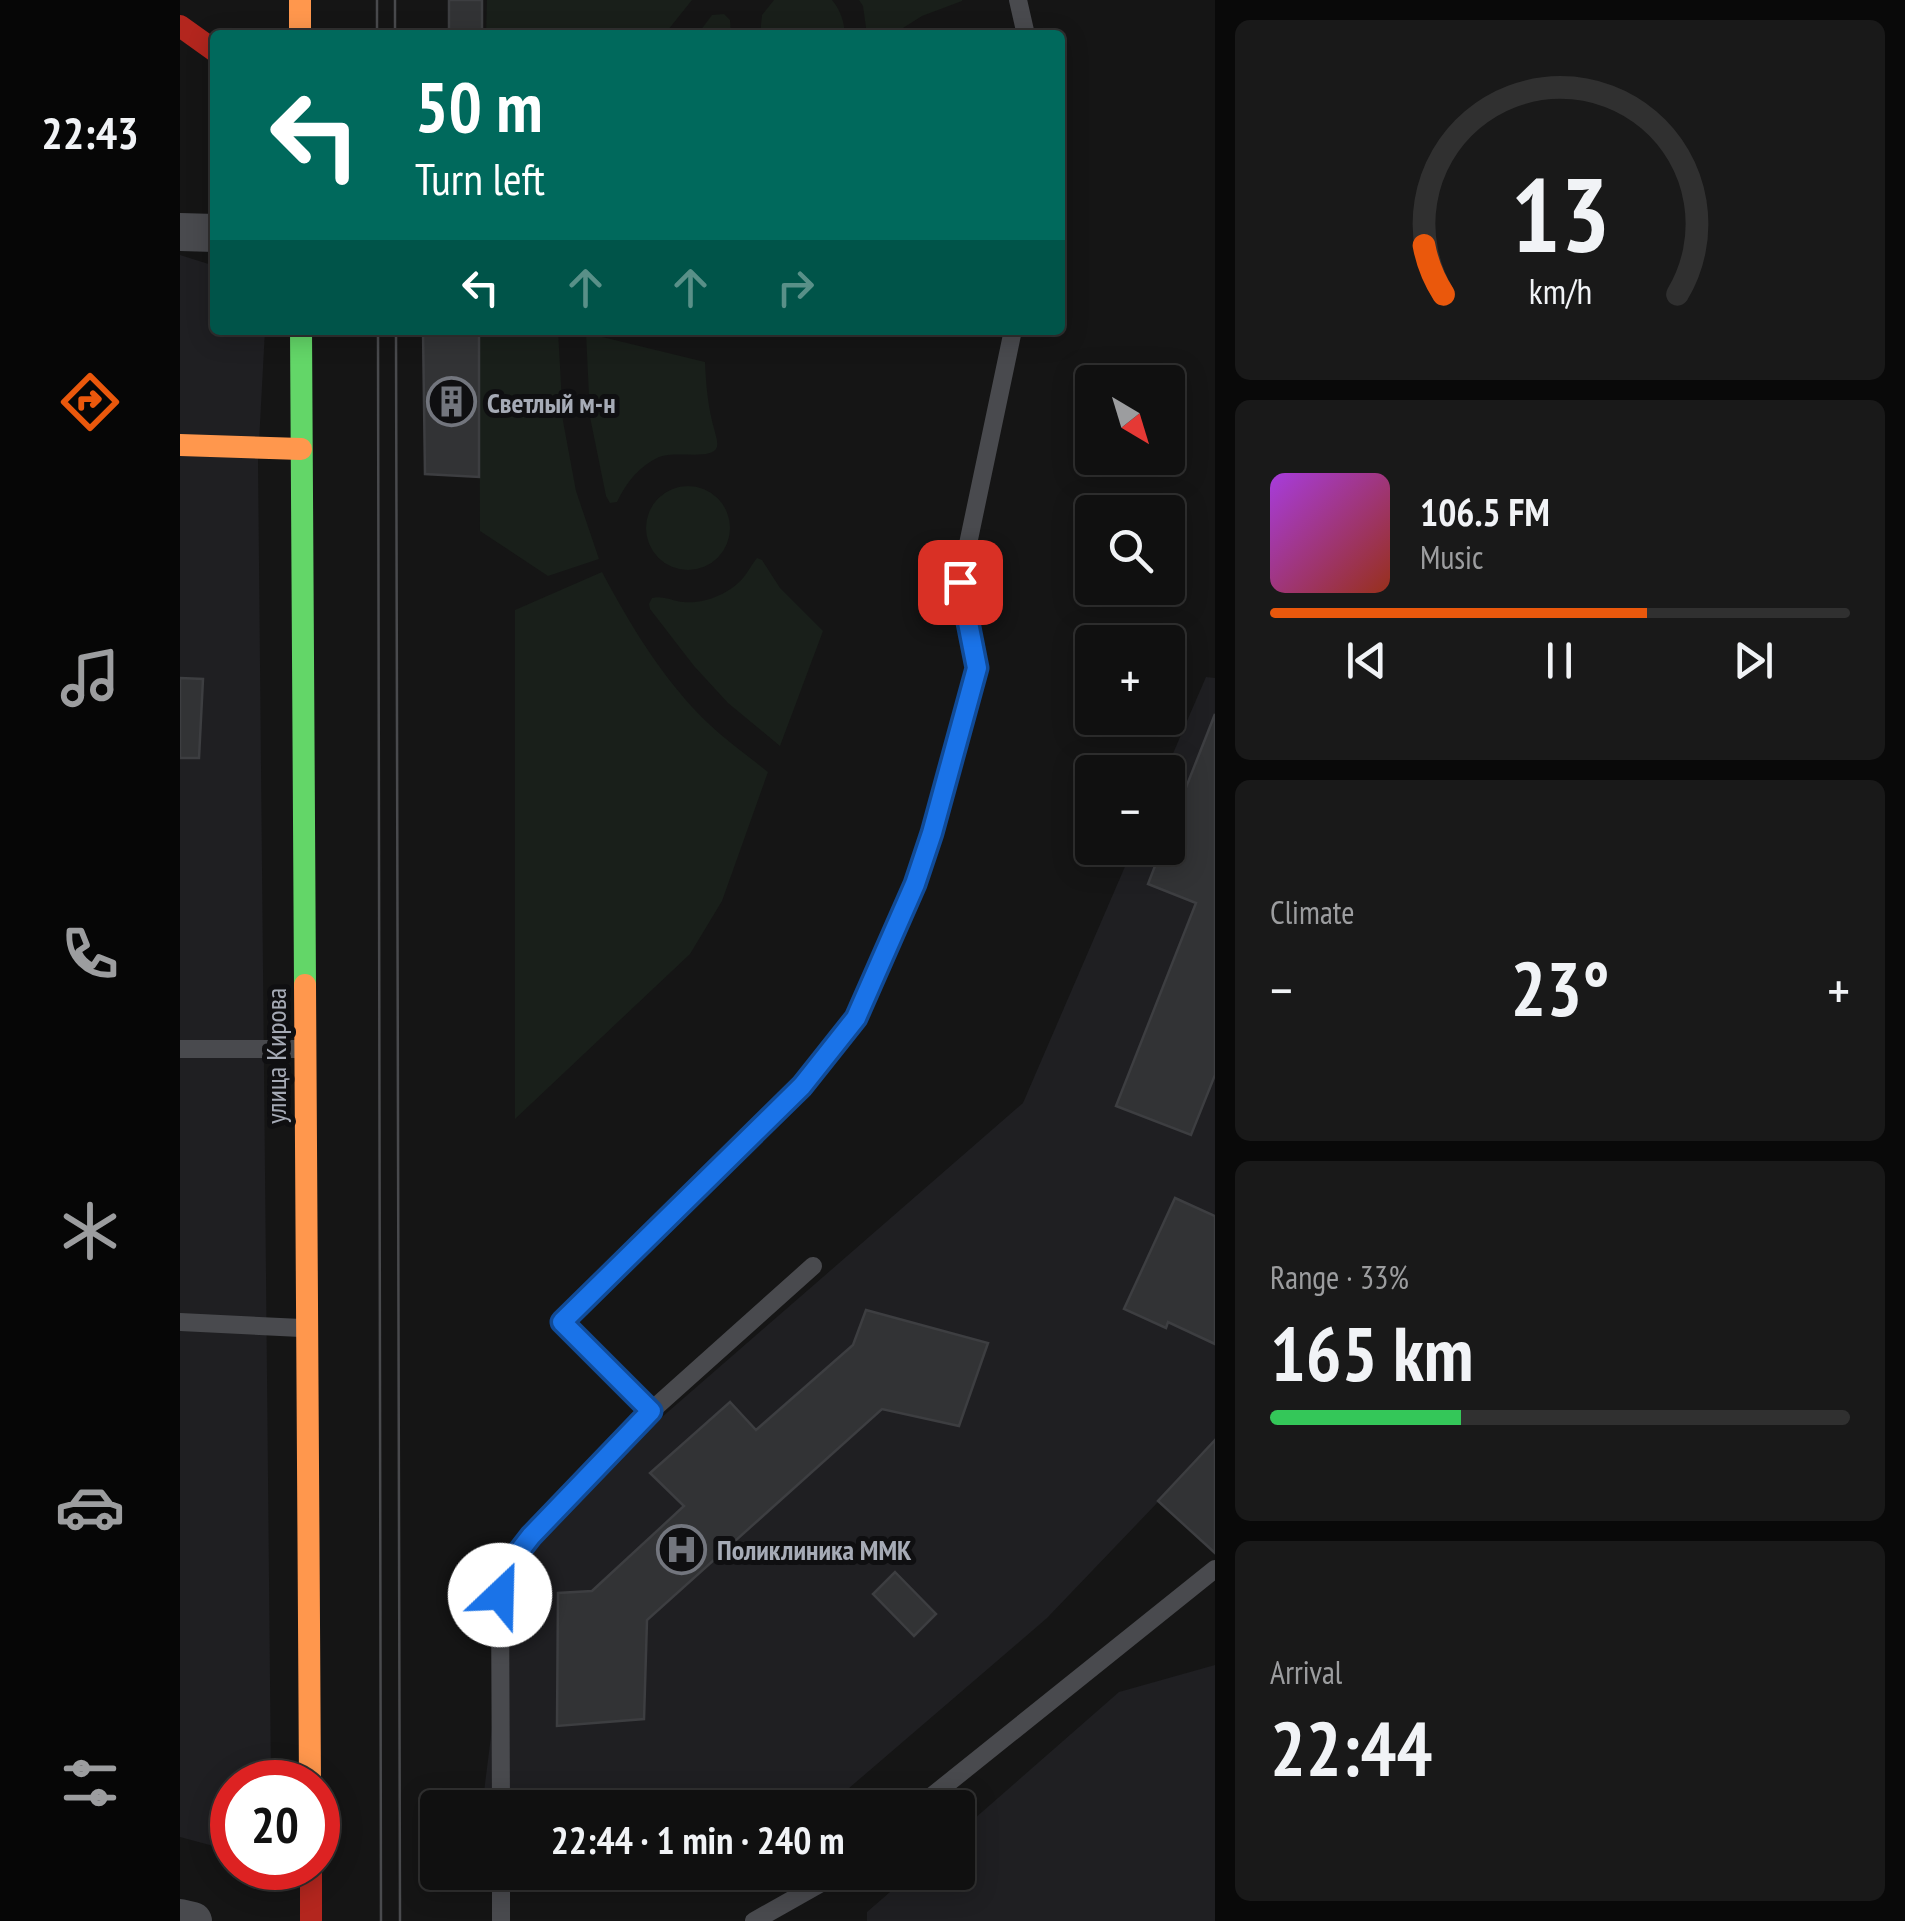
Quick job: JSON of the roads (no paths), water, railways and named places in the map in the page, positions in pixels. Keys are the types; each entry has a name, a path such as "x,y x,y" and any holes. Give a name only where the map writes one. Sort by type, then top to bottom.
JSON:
{"main road":[{"path":"300,0 300,30"},
{"path":"180,26 210,47"},
{"name":"улица Кирова","path":"302,335 310,1760"},
{"path":"180,445 301,449"},
{"path":"311,1890 311,1921"}],"street":[{"path":"180,232 210,233"},
{"path":"180,1918 193,1921"}],"lane":[{"path":"1018,0 1025,30"},
{"path":"651,1411 562,1322 802,1086 856,1018 915,884 977,668 960,582 1012,335"},
{"path":"180,1049 305,1049"},
{"path":"501,1790 500,1595 507,1567 531,1536 651,1411 814,1266"},
{"path":"180,1322 306,1328"},
{"path":"939,1790 1215,1568"},
{"path":"501,1890 501,1921"},
{"path":"754,1921 809,1890"}],"tram line":[{"path":"377,0 377,30"},
{"path":"395,0 395,30"},
{"path":"378,335 381,1921"},
{"path":"396,335 400,1921"}],"place":[{"name":"Светлый м-н","path":"452,402"},
{"name":"Поликлиника ММК","path":"682,1549"}]}
